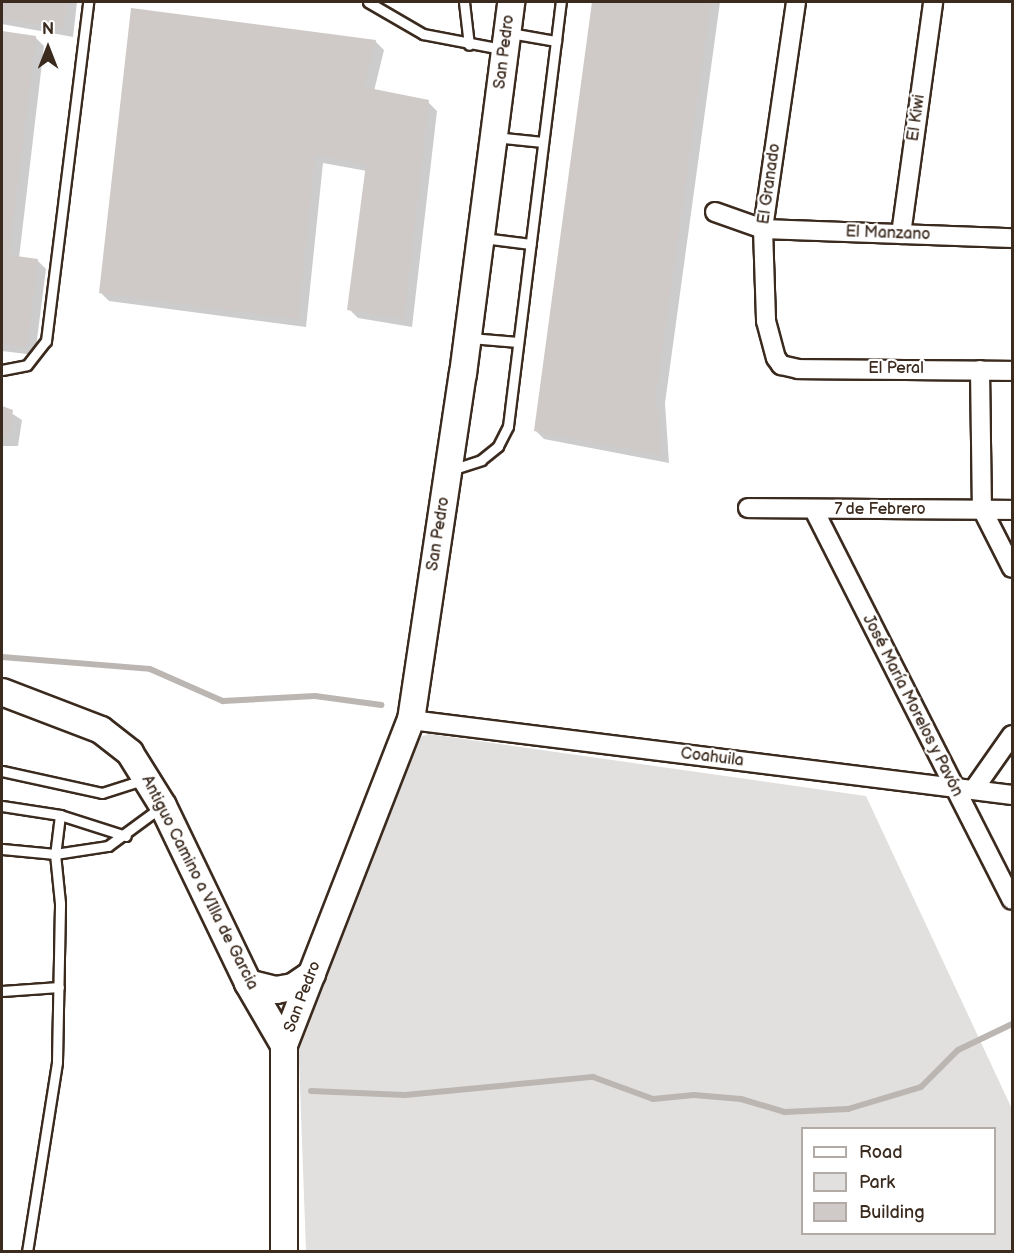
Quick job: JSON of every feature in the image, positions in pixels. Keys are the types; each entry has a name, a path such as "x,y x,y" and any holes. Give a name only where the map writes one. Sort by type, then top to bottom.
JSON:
{"main road":[{"name":"San Pedro","path":"284,1045 411,720 468,338 511,2"},
{"name":"Antiguo Camino a VIlla de Garcia","path":"2,692 101,730 130,753 148,778 163,806 248,982 284,1045"},
{"path":"248,982 276,990 292,987 312,974"},
{"path":"284,1045 284,1251"}],"street":[{"name":"El Granado","path":"781,364 766,321 763,229 796,2"},
{"name":"El Kiwi","path":"901,234 933,2"},
{"name":"El Manzano","path":"715,212 763,229 1012,238"},
{"name":"El Peral","path":"781,364 798,369 1012,370"},
{"path":"980,370 982,509 1012,568"},
{"name":"7 de Febrero","path":"748,508 1012,510"},
{"name":"José María Morelos y Pavón","path":"814,510 1012,900"},
{"name":"Coahuila","path":"411,720 1012,795"},
{"path":"974,789 1012,735"}],"lane":[{"path":"2,370 27,365 46,341 88,2"},
{"path":"368,2 423,34 469,45 507,41 556,42"},
{"path":"464,2 469,45"},
{"path":"448,471 481,460 498,446 508,426 561,2"},
{"path":"494,137 543,142"},
{"path":"481,237 531,244"},
{"path":"468,338 518,342"},
{"path":"2,771 102,793 148,778"},
{"path":"2,806 60,815 126,836"},
{"path":"2,849 55,854 85,852 126,836 163,806"},
{"path":"27,1251 57,1062 60,903 55,854 60,815"},
{"path":"2,990 58,987"}],"green space":[{"path":"429,734 866,796 1012,1109 1012,1251 306,1251 298,1033 417,738"}],"building":[{"path":"2,2 67,2 64,29 2,18"},
{"path":"592,2 711,2 656,393 661,455 534,431"},
{"path":"131,8 376,40 364,87 429,100 404,319 347,310 366,164 315,155 298,319 99,293"},
{"path":"2,31 36,36 9,255 38,259 27,347 2,344"},
{"path":"2,406 13,410 9,438 2,438"}],"waterway":[{"path":"2,657 150,669 223,701 315,696 381,705"},
{"path":"311,1091 405,1095 593,1077 653,1099 694,1095 741,1099 785,1112 848,1109 921,1087 958,1050 1012,1024"}]}
